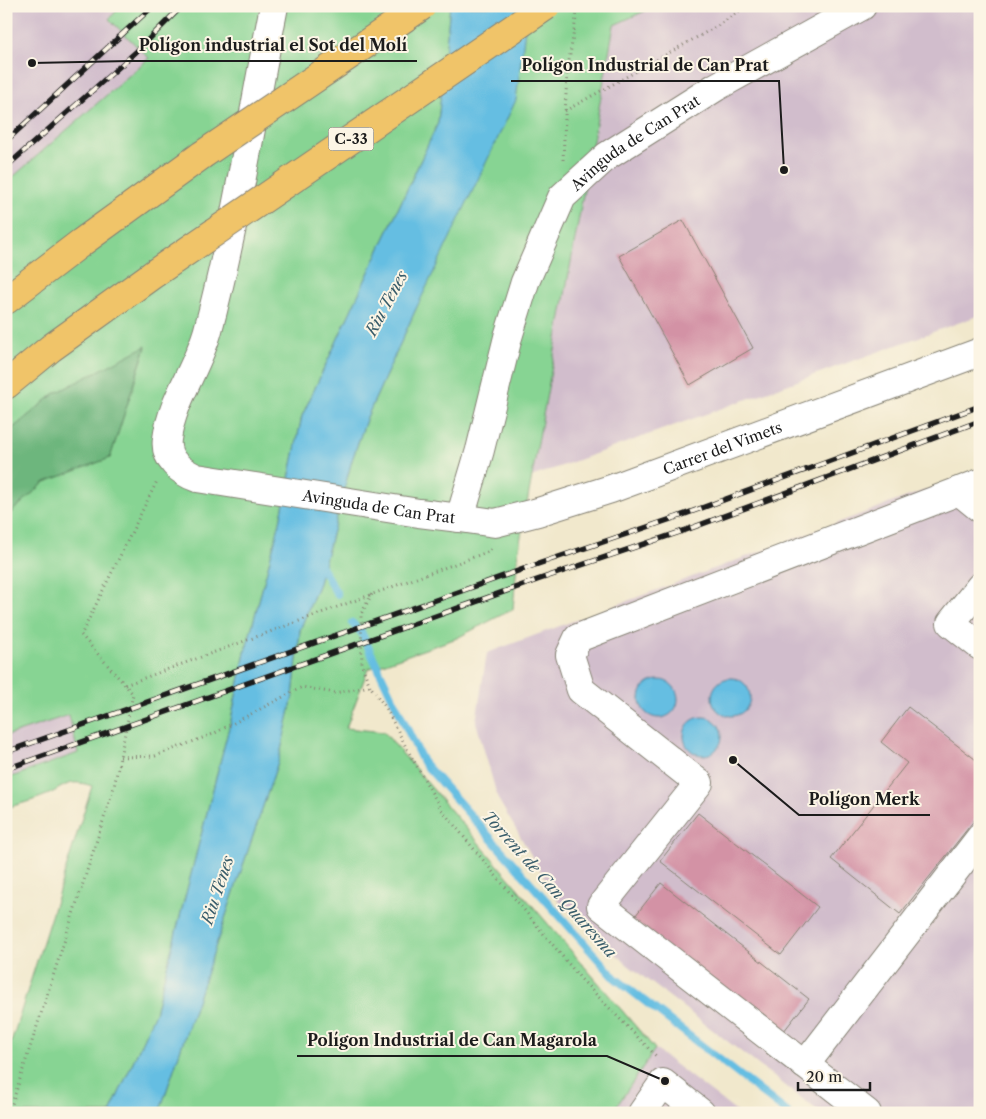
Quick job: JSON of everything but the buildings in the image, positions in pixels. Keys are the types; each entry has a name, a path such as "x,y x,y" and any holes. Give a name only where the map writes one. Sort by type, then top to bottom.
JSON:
{"highway":[{"path":"6,300 202,155 422,6"},
{"name":"C-33","path":"6,385 51,348 155,272 546,6"}],"street":[{"path":"169,456 167,441 174,412 207,332 223,269 274,6"},
{"name":"Avinguda de Can Prat","path":"169,456 184,473 197,478 460,518 480,450 508,337 526,282 562,197 608,156 716,87 862,6"},
{"name":"Carrer del Vimets","path":"460,518 495,523 538,512 620,486 980,352"},
{"path":"866,1113 601,906 699,783 581,690 570,655 578,638 973,494"},
{"path":"980,587 951,623 980,646"},
{"path":"805,1065 980,838"},
{"path":"642,1113 663,1083 701,1113"}],"path":[{"path":"562,197 567,73 578,6"},
{"path":"565,111 719,25 746,6"},
{"path":"9,1113 114,787 133,694 81,635 169,456"},
{"path":"125,685 490,551 495,523"},
{"path":"372,594 360,614 362,666 370,686 386,708 441,810 581,978 660,1060 663,1083"},
{"path":"120,756 155,756 213,734 302,687 335,693 370,686"}],"shaded area":[{"path":"6,6 121,6 109,19 150,58 6,183"},
{"path":"655,6 980,6 980,315 531,477 614,25"},
{"path":"980,470 980,1113 821,1113 628,965 559,902 498,799 476,722 487,653"},
{"path":"69,714 78,754 6,779 6,736"},
{"path":"655,1049 738,1113 612,1113"}],"green space":[{"path":"121,6 450,6 438,123 302,416 280,522 245,653 231,720 155,1013 110,1113 6,1113 6,1059 92,786 71,783 39,798 6,808 6,779 78,753 69,715 6,736 6,517 45,482 110,458 146,347 54,394 6,434 6,183 149,58 109,19"},
{"path":"528,6 645,6 645,11 614,25 518,553 513,609 457,638 368,669 346,728 384,732 655,1049 612,1113 159,1113 279,759 293,696 300,630 319,583 352,460 367,417 415,311"},
{"path":"146,346 110,458 45,482 6,517 6,434 54,394"}],"water":[{"name":"Riu Tenes","path":"450,6 528,6 516,100 415,311 367,417 352,460 319,583 300,630 293,696 279,759 159,1113 110,1113 155,1013 231,720 245,653 280,522 302,416 438,123"},
{"path":"731,678 744,684 750,697 744,710 731,716 718,710 712,697 718,684"},
{"path":"659,680 672,686 678,699 672,712 659,718 646,712 640,699 646,686"},
{"path":"703,717 716,723 722,736 716,749 703,755 690,749 684,736 690,723"}],"waterway":[{"name":"Torrent de Can Quaresma","path":"318,561 337,594"},
{"name":"Torrent de Can Quaresma","path":"352,623 361,632 423,762 615,978 788,1113"}],"railway":[{"path":"6,141 153,6"},
{"path":"6,167 137,51 182,6"},
{"path":"6,752 532,566 677,517 980,406"},
{"path":"6,769 537,580 686,530 980,421"}],"place":[{"name":"Polígon industrial el Sot del Molí","path":"32,63"},
{"name":"Polígon Industrial de Can Prat","path":"784,170"},
{"name":"Polígon Merk","path":"733,760"},
{"name":"Polígon Industrial de Can Magarola","path":"665,1081"}]}
